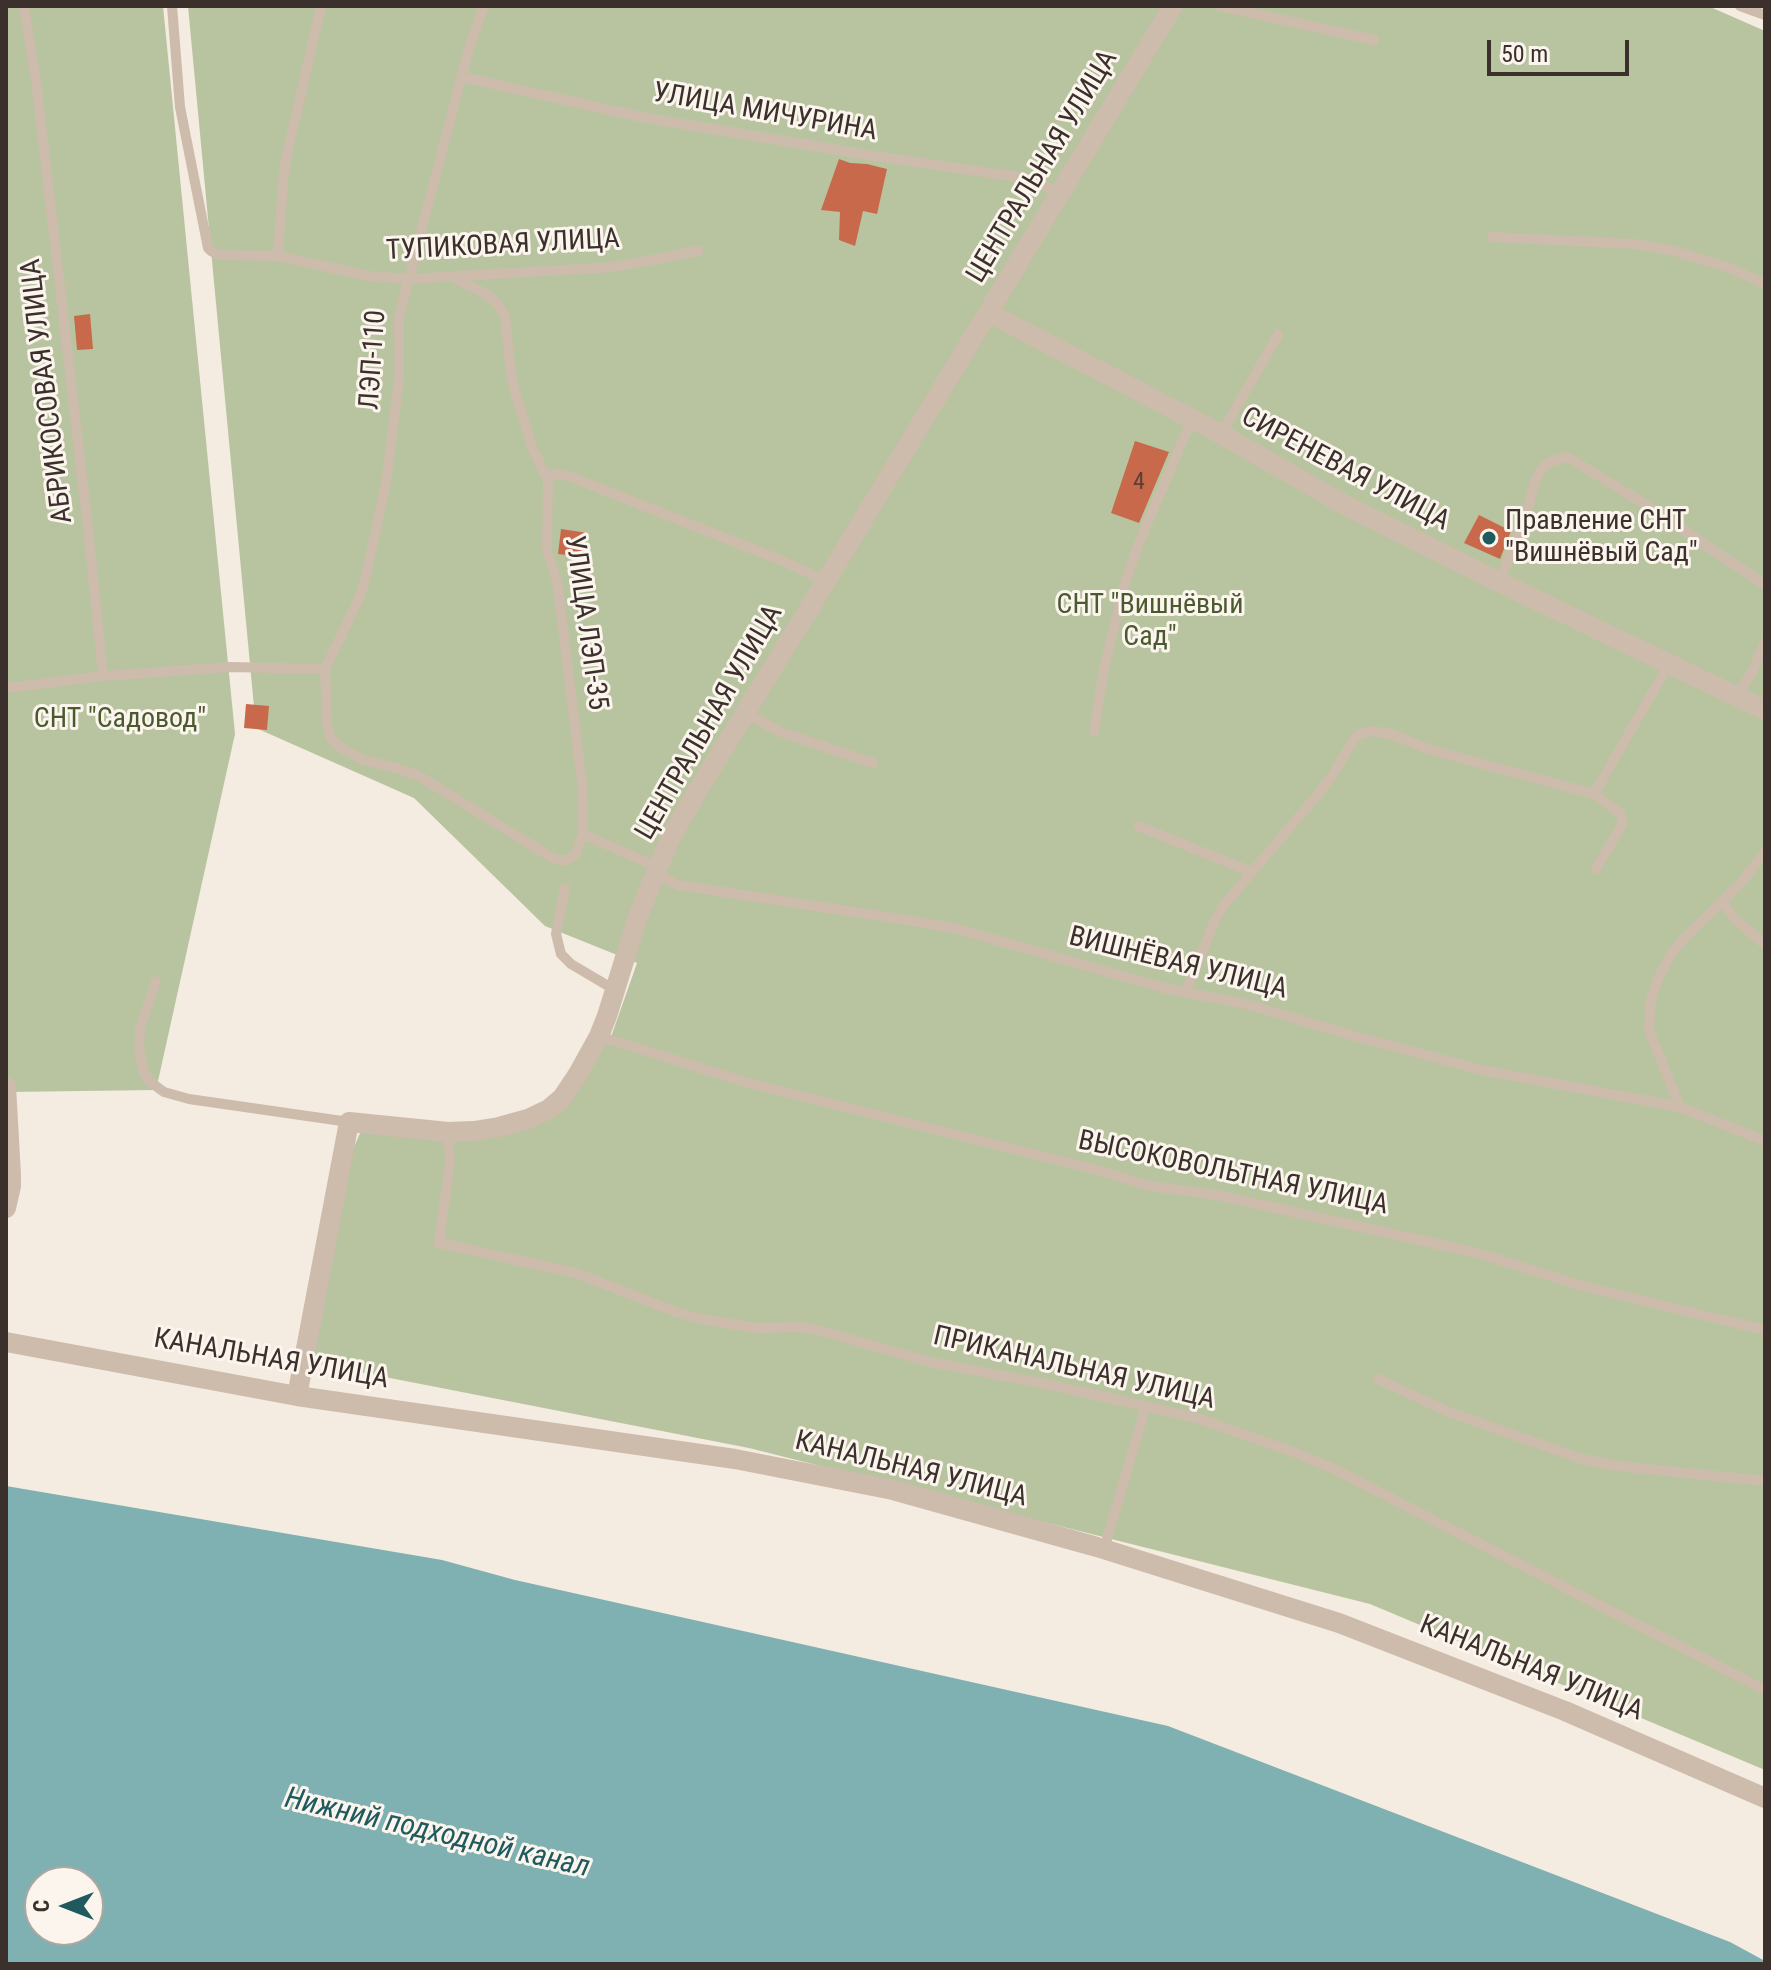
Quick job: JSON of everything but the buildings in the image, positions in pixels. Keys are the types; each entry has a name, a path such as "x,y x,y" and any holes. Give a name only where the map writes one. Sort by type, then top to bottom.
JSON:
{"street":[{"name":"ЦЕНТРАЛЬНАЯ УЛИЦА","path":"349,1122 448,1132 474,1131 528,1119 549,1109 562,1098 599,1036 637,919 670,839 1173,6"},
{"name":"СИРЕНЕВАЯ УЛИЦА","path":"989,313 1221,434 1343,504 1765,710"},
{"path":"6,1086 11,1175 6,1208"},
{"path":"297,1396 349,1122"},
{"name":"КАНАЛЬНАЯ УЛИЦА","path":"6,1342 297,1396 720,1457 817,1473 893,1490 1104,1549 1366,1633 1565,1711 1765,1798"}],"lane":[{"name":"АБРИКОСОВАЯ УЛИЦА","path":"24,6 36,80 103,676"},
{"name":"ТУПИКОВАЯ УЛИЦА","path":"172,6 180,107 208,248 219,255 278,256 369,276 408,279 614,267 698,251"},
{"path":"278,256 286,159 321,6"},
{"name":"ЛЭП-110","path":"325,669 360,596 376,530 386,483 399,379 399,316 469,48 484,6"},
{"path":"1220,6 1374,40"},
{"path":"1740,6 1765,15"},
{"name":"УЛИЦА МИЧУРИНА","path":"462,77 646,118 1025,178 1059,194"},
{"path":"1492,237 1635,244 1674,251 1730,268 1765,284"},
{"name":"УЛИЦА ЛЭП-35","path":"452,277 488,295 505,316 515,391 532,447 547,475 547,551 557,581 582,770 583,834"},
{"path":"1221,434 1278,335"},
{"path":"1094,731 1107,653 1125,583 1192,419"},
{"path":"1499,582 1525,519 1540,471 1549,462 1566,457 1645,504 1765,585"},
{"path":"547,475 571,477 826,581"},
{"path":"1737,696 1765,642"},
{"path":"1594,794 1669,664"},
{"path":"6,688 103,676 230,667 325,669 327,723 330,737 340,747 363,760 419,776 559,860 575,855 583,834"},
{"path":"745,713 781,732 873,763"},
{"path":"1185,993 1223,906 1319,793 1354,739 1362,733 1391,734 1431,750 1594,794 1620,813 1623,823 1596,869"},
{"path":"1138,826 1252,872"},
{"name":"ВИШНЁВАЯ УЛИЦА","path":"583,834 648,863 669,882 694,889 958,929 1185,993 1246,1004 1482,1070 1680,1107 1765,1141"},
{"path":"1680,1107 1649,1030 1651,999 1670,956 1697,924 1723,903 1765,852"},
{"path":"565,888 556,934 561,954 571,964 615,990"},
{"path":"1723,903 1735,919 1765,945"},
{"path":"156,981 140,1028 139,1047 143,1070 149,1081 164,1092 189,1099 349,1122"},
{"name":"ВЫСОКОВОЛЬТНАЯ УЛИЦА","path":"599,1036 745,1082 1094,1169 1150,1186 1217,1195 1478,1253 1582,1286 1765,1330"},
{"name":"ПРИКАНАЛЬНАЯ УЛИЦА","path":"448,1132 450,1161 439,1243 576,1273 702,1319 757,1328 800,1327 818,1330 930,1362 1197,1418 1334,1469 1765,1690"},
{"path":"1378,1379 1449,1412 1582,1459 1617,1466 1765,1481"},
{"path":"1104,1549 1146,1406"}],"green space":[{"name":"СНТ \"Садовод\"","path":"6,6 163,6 235,734 156,1090 6,1092"},
{"name":"СНТ \"Вишнёвый Сад\"","path":"188,6 1708,6 1765,31 1765,1770 1370,1604 749,1448 313,1363 344,1169 366,1120 485,1129 556,1111 611,1037 637,963 545,926 414,798 256,728"}],"water":[{"name":"Нижний подходной канал","path":"6,1486 442,1560 515,1580 1168,1726 1730,1942 1765,1961 1765,1964 6,1964"}],"place":[{"name":"Правление СНТ \"Вишнёвый Сад\"","path":"1489,538"}]}
